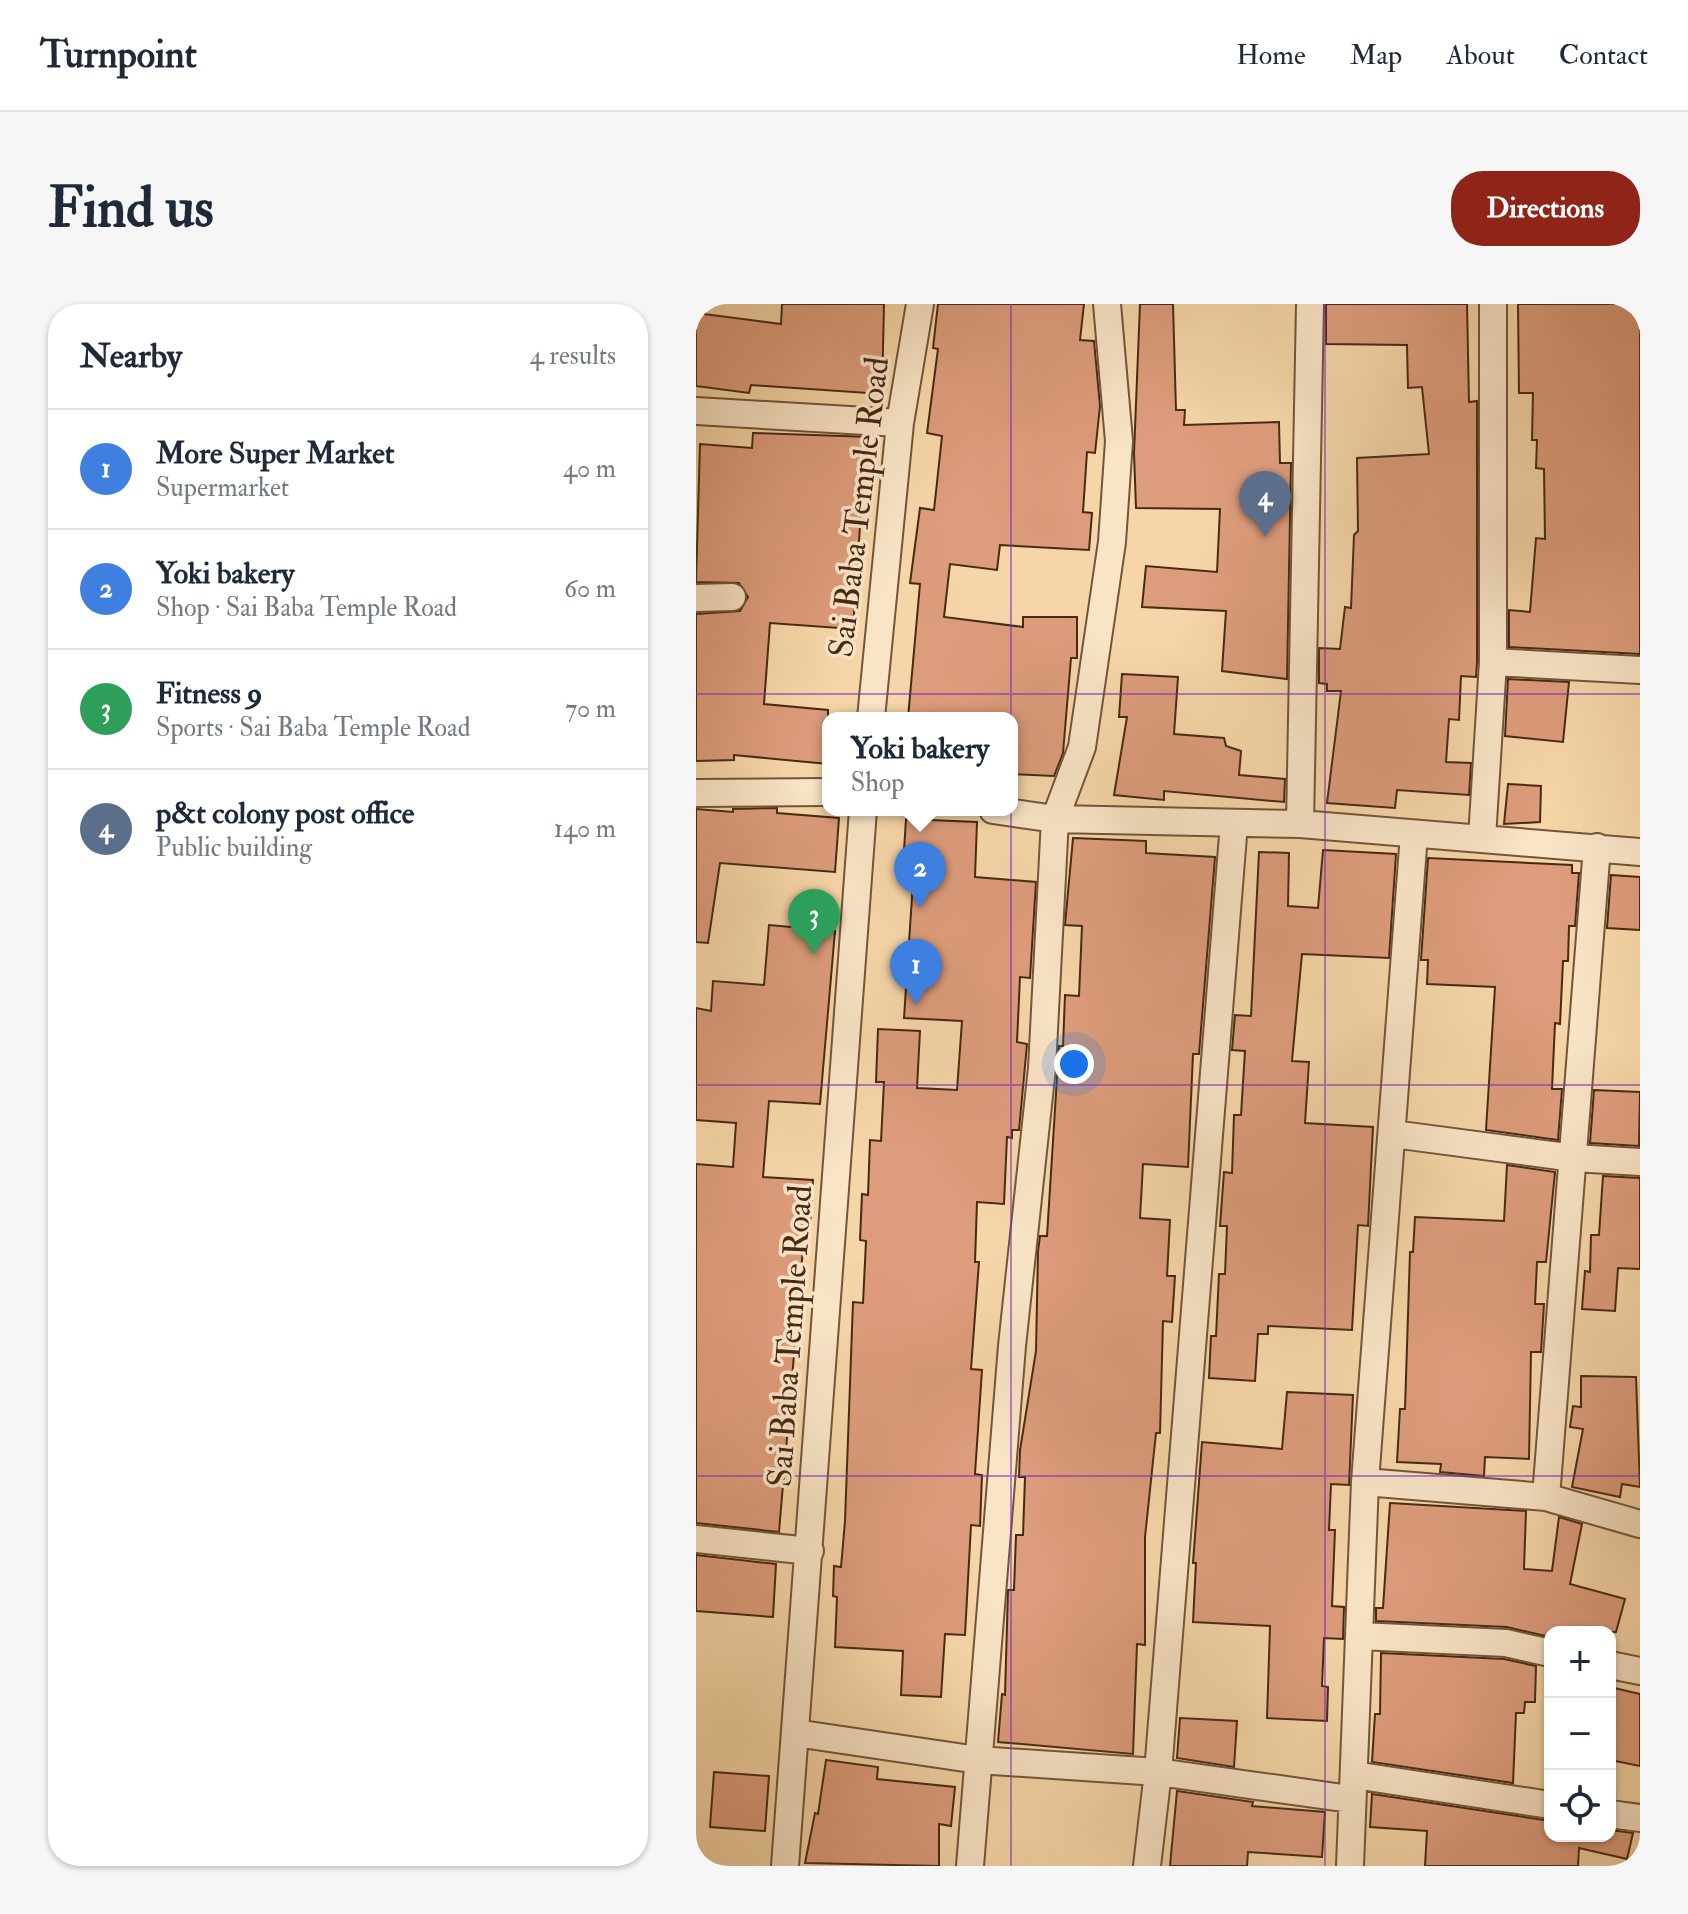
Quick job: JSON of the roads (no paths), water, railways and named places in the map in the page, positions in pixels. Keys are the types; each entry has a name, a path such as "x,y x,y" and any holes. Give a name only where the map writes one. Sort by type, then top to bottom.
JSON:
{"street":[{"name":"Sai Baba Temple Road","path":"872,712 900,423 920,304"},
{"path":"970,1866 1012,1346 1042,1068 1055,819 1082,747 1112,542 1119,441 1107,304"},
{"path":"1300,824 1310,304"},
{"path":"1482,838 1493,662 1493,304"},
{"path":"696,411 900,423"},
{"path":"696,598 732,597"},
{"path":"1493,662 1640,670"},
{"path":"696,793 822,792"},
{"path":"1018,814 1055,819 1300,824 1640,852"},
{"name":"Sai Baba Temple Road","path":"785,1866 863,816"},
{"path":"1147,1866 1158,1772 1234,823"},
{"path":"1350,1866 1365,1482 1414,834"},
{"path":"1546,1497 1597,847"},
{"path":"1393,1134 1574,1158 1640,1162"},
{"path":"1365,1482 1546,1497 1640,1524"},
{"path":"696,1539 810,1551"},
{"path":"1360,1636 1506,1643 1544,1652"},
{"path":"1616,1666 1640,1671"},
{"path":"795,1733 978,1760 1544,1804"},
{"path":"1616,1815 1640,1818"}],"place":[{"name":"p&t colony post office","path":"1265,537"},
{"name":"Yoki bakery","path":"920,908"},
{"name":"Fitness 9","path":"814,955"},
{"name":"More Super Market","path":"916,1005"}]}
